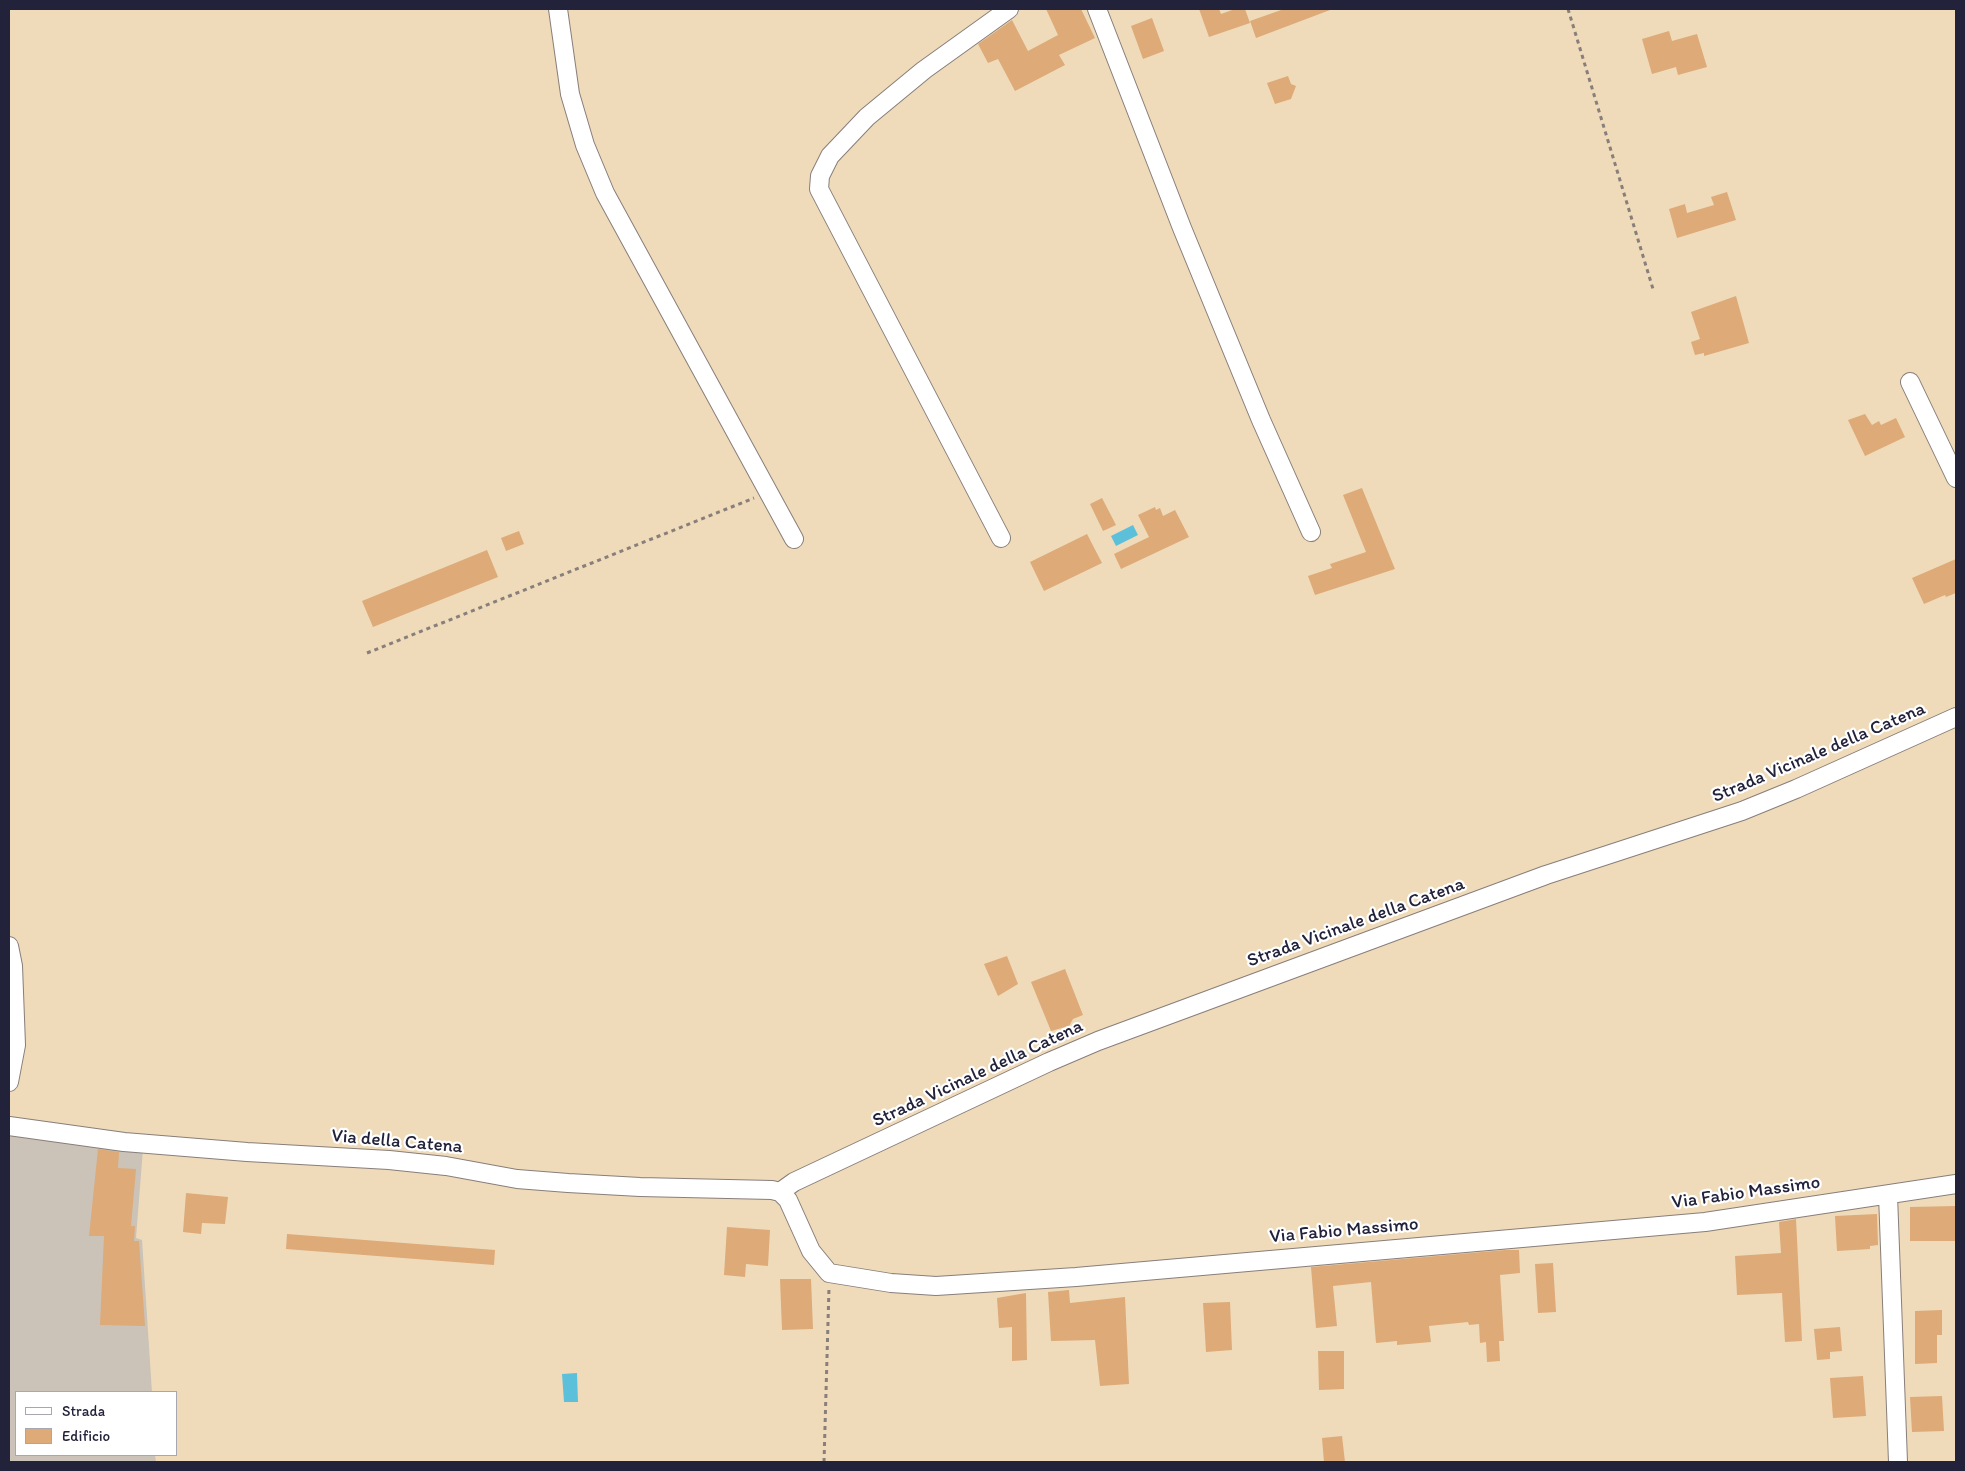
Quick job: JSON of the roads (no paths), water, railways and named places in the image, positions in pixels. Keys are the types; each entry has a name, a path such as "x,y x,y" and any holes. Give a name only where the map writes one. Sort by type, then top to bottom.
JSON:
{"street":[{"path":"558,9 570,94 585,145 605,193 794,540"},
{"path":"1002,538 819,189 820,176 830,156 867,117 924,70 1010,9"},
{"path":"1097,9 1182,228 1261,420 1311,532"},
{"path":"1910,382 1956,478"},
{"name":"Strada Vicinale della Catena","path":"780,1192 794,1182 1049,1062 1098,1042 1546,875 1742,811 1796,789 1956,717"},
{"path":"9,946 13,966 16,1045 9,1082"},
{"name":"Via della Catena","path":"9,1126 133,1143 389,1160 446,1166 526,1180 640,1187 772,1190 780,1192"},
{"name":"Via Fabio Massimo","path":"780,1192 788,1200 812,1251 829,1273 891,1283 936,1286 1076,1277 1705,1222 1956,1184"},
{"path":"1888,1195 1898,1462"}],"water":[{"path":"1133,525 1138,535 1116,546 1111,536"},
{"path":"577,1373 578,1402 564,1402 562,1374"}]}
